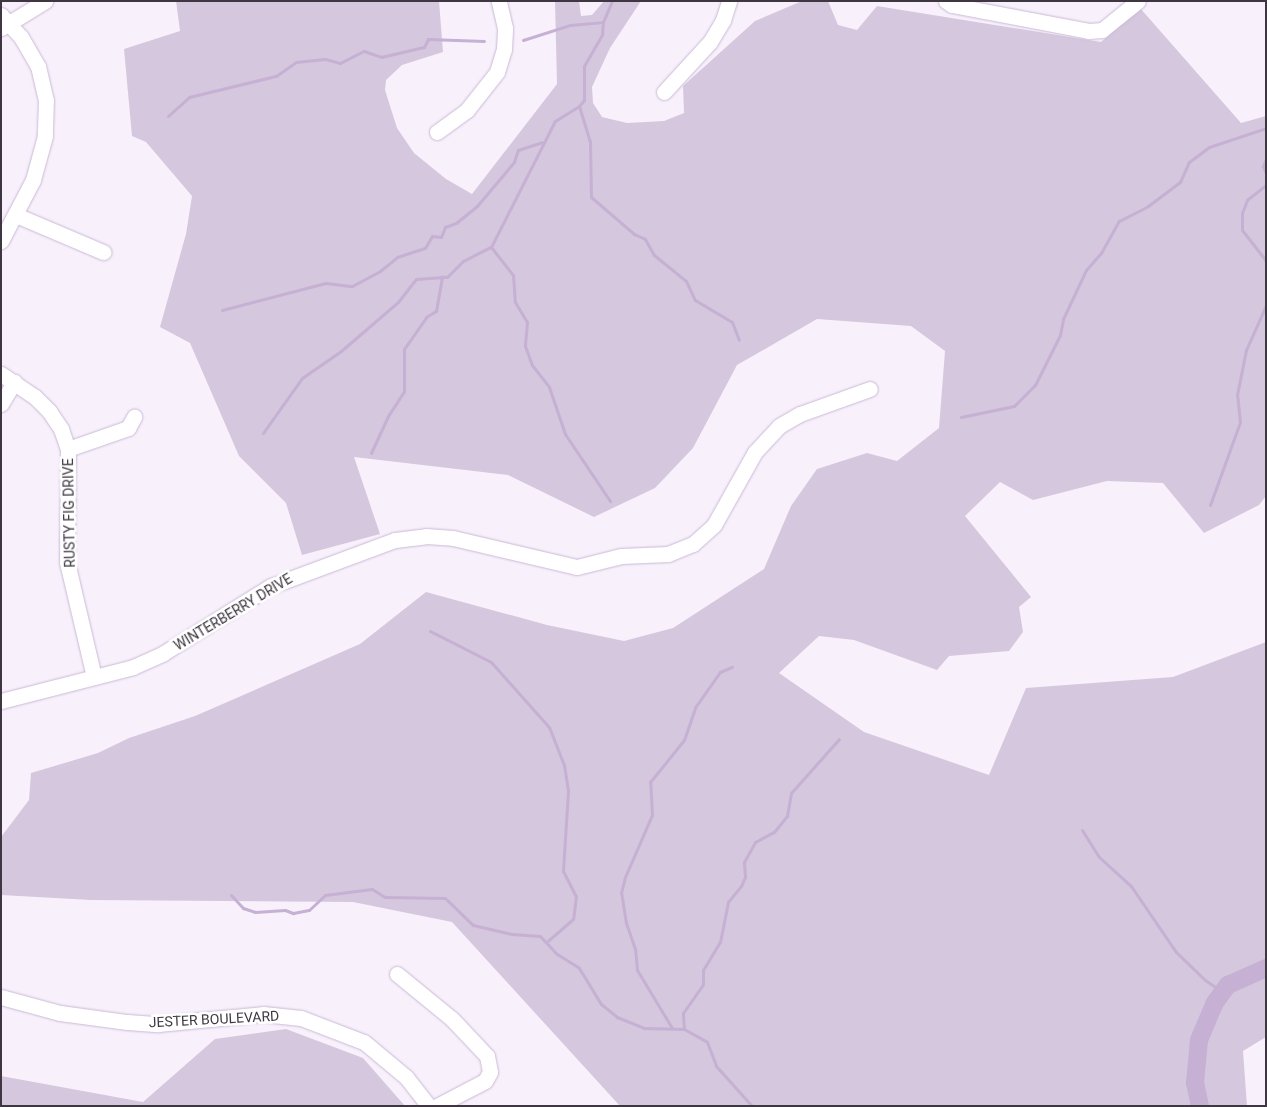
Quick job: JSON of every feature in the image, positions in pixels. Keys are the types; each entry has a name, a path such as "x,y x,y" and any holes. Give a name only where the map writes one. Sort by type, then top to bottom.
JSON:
{"street":[{"path":"1,241 33,180 45,136 46,100 38,66 4,22 45,1"},
{"path":"437,132 467,110 497,72 504,42 499,1"},
{"path":"664,92 710,42 723,20 729,1"},
{"path":"946,1 952,5 1089,31 1102,30 1138,1"},
{"path":"16,215 103,252"},
{"path":"1,404 8,378"},
{"name":"RUSTY FIG DRIVE","path":"8,378 49,411 61,429 68,449 67,562 94,677"},
{"name":"WINTERBERRY DRIVE","path":"1,700 133,667 162,654 288,579 394,540 426,536 453,538 577,568 621,556 668,554 693,544 714,525 755,452 779,426 800,414 870,389"},
{"path":"68,449 128,428 134,417"},
{"path":"397,974 452,1019 487,1056 490,1072 484,1081 437,1106"},
{"name":"JESTER BOULEVARD","path":"1,996 60,1013 127,1022 158,1024 263,1014 301,1018 364,1042 406,1076 429,1106"}],"shaded area":[{"path":"176,1 439,1 443,52 402,65 386,80 385,90 397,128 414,153 446,179 472,194 557,84 555,1 579,1 581,16 592,15 604,1 641,1 610,48 592,87 593,103 602,117 627,123 664,121 684,113 683,86 755,21 802,1 828,1 838,25 857,30 877,6 1101,42 1140,8 1241,123 1266,116 1266,496 1259,505 1204,533 1163,483 1107,481 1033,500 1000,482 965,516 1031,597 1019,607 1023,632 1009,651 949,656 937,670 854,640 819,636 779,673 864,732 989,775 1026,688 1173,677 1266,642 1266,1037 1243,1051 1247,1106 620,1106 452,922 353,902 91,900 1,895 1,837 29,800 31,773 98,753 129,738 195,716 360,644 426,592 547,625 624,641 673,628 764,569 791,506 817,469 867,453 897,461 939,428 945,351 911,326 817,319 737,365 693,448 655,488 594,517 508,475 354,457 380,534 302,555 286,503 239,456 190,343 160,327 186,234 192,196 146,142 132,136 124,49 180,31"},
{"path":"286,1029 363,1058 405,1106 1,1106 1,1076 143,1102 215,1039"}],"waterway":[{"path":"263,433 302,378 341,351 398,302 416,279 447,277 463,261 491,247 555,121 579,106 584,100 584,66 602,35 603,22 612,1"},
{"path":"523,40 570,25 603,22"},
{"path":"168,116 189,97 276,76 296,62 325,59 340,63 364,51 381,57 424,47 428,39 484,41"},
{"path":"579,106 590,141 591,197 634,234 645,239 654,255 686,281 695,300 732,322 739,340"},
{"path":"961,417 1014,406 1035,385 1060,335 1063,319 1086,270 1101,253 1119,221 1148,206 1180,182 1189,162 1209,147 1266,128"},
{"path":"222,310 326,283 352,286 380,271 397,257 425,248 432,236 441,237 445,227 456,223 477,206 514,162 518,150 542,142"},
{"path":"1266,159 1263,166 1266,173"},
{"path":"1266,185 1247,200 1242,213 1242,230 1266,261"},
{"path":"491,247 513,275 515,302 527,322 525,346 532,365 549,387 565,434 610,501"},
{"path":"371,453 388,416 404,391 404,349 426,317 436,311 442,277"},
{"path":"1210,505 1240,422 1237,395 1246,350 1266,305"},
{"path":"430,631 491,662 549,727 564,765 568,791 563,871 576,896 573,919 548,941"},
{"path":"672,1028 637,970 635,949 626,923 621,893 625,877 652,815 650,782 684,740 696,706 720,672 732,667"},
{"path":"684,1029 683,1013 703,984 703,970 720,942 728,902 741,886 745,877 744,862 755,842 774,832 787,816 791,793 839,739"},
{"path":"1082,830 1098,856 1131,886 1176,952 1205,980 1223,992"},
{"path":"231,895 243,908 255,912 285,910 293,913 309,910 325,895 372,889 385,897 445,898 473,925 512,934 540,936 557,954 579,968 601,1004 617,1017 644,1028 684,1029 707,1042 716,1066 752,1106"},
{"path":"1200,1106 1195,1083 1199,1040 1214,1004 1228,985 1266,968"}]}
